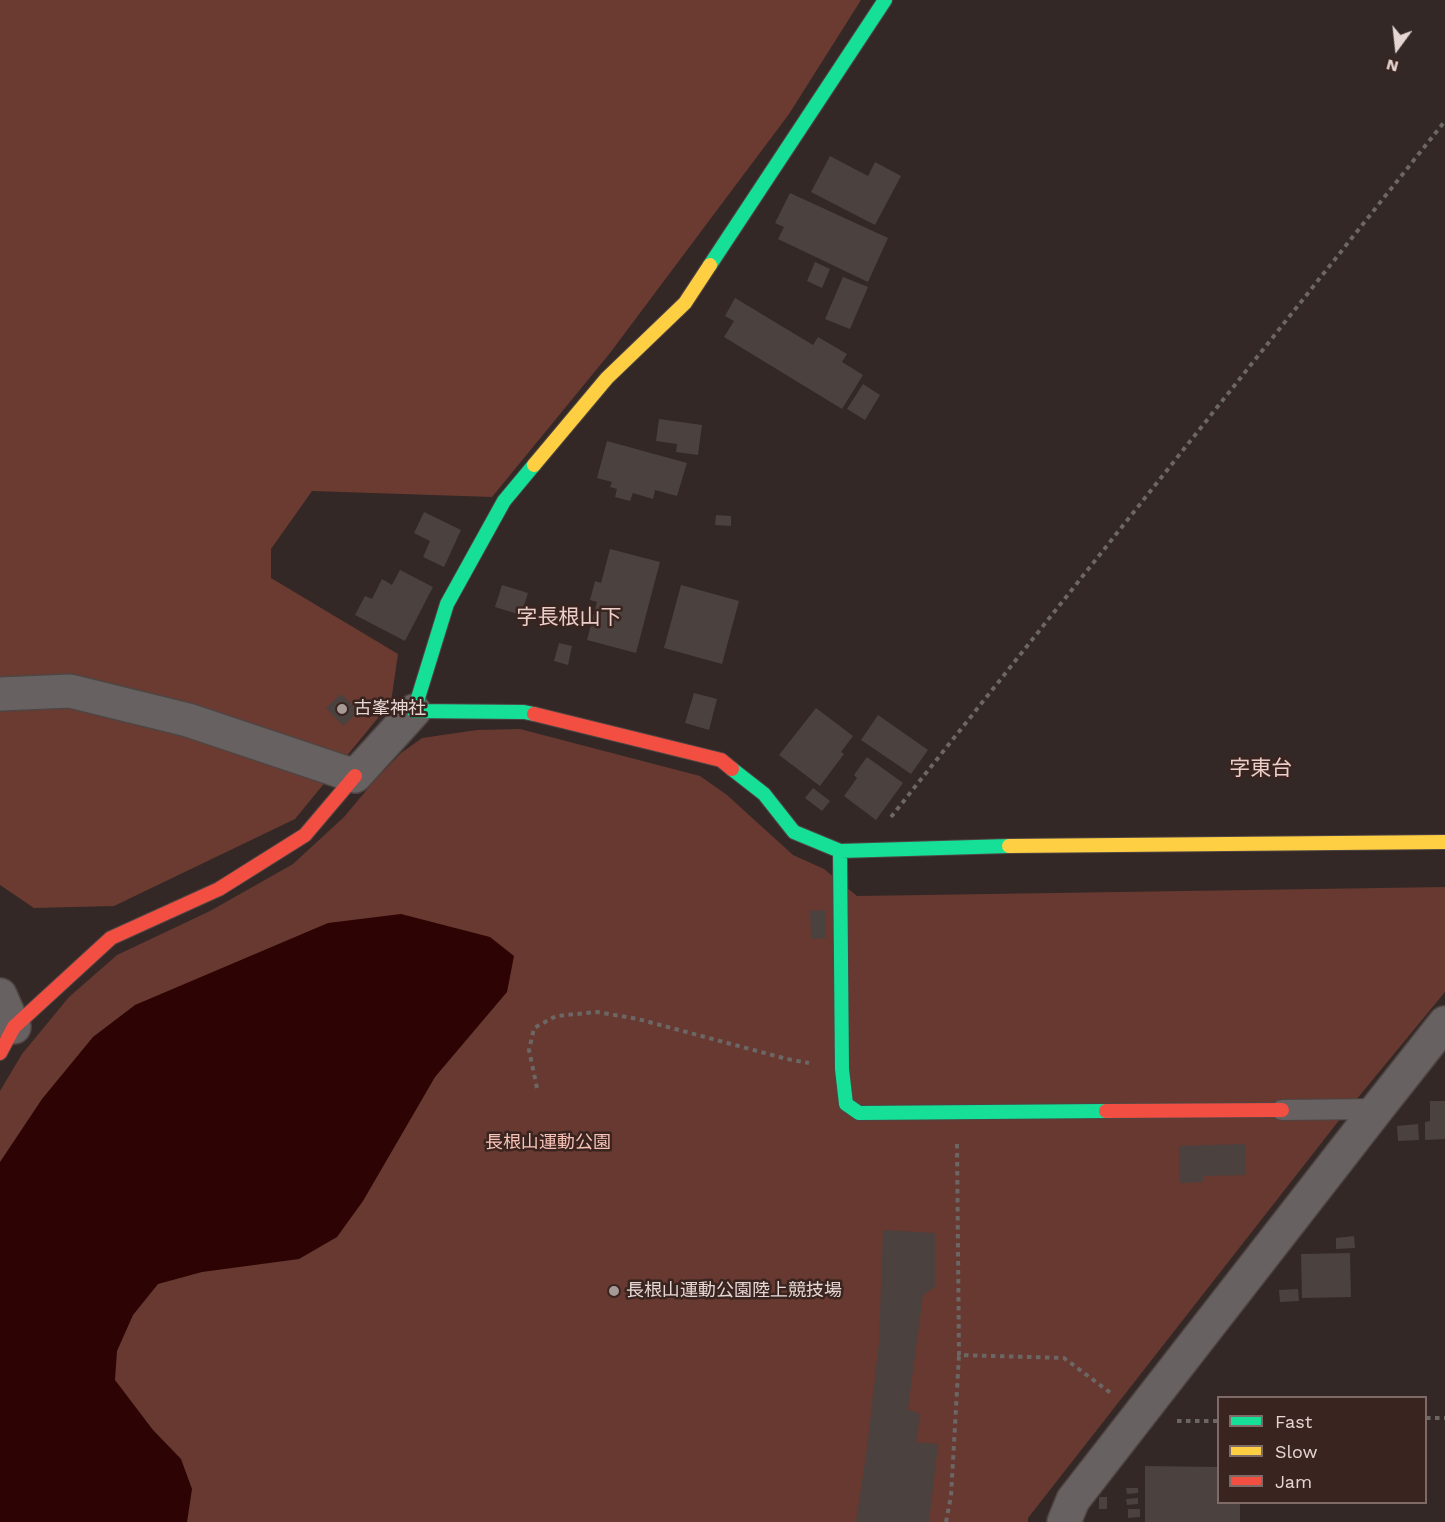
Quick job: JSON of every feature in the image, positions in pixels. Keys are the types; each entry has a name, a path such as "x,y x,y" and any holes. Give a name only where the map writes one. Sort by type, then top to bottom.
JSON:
{"street":[{"path":"7,1040 111,938 219,889 305,835 414,711 447,604 504,501 607,378 685,303 885,0"},
{"path":"0,694 70,691 188,720 355,776"},
{"path":"414,711 524,712 721,760 764,794 794,832 840,851 1018,846 1445,842"},
{"path":"840,851 843,1069 846,1104 859,1113 1282,1110"},
{"path":"0,995 7,1040"},
{"path":"1064,1522 1073,1500 1445,1023"}],"lane":[{"path":"1282,1110 1377,1109"}],"path":[{"path":"864,850 1445,121"},
{"path":"537,1088 529,1050 534,1028 556,1016 597,1012 638,1019 787,1059 843,1069"},
{"path":"946,1522 951,1496 958,1355 957,1112"},
{"path":"958,1355 1064,1358 1140,1415"},
{"path":"1427,1418 1445,1418"}],"green space":[{"name":"長根山運動公園","path":"520,729 700,776 727,795 793,855 824,869 857,896 1445,887 1445,992 1337,1123 1028,1518 1028,1522 0,1522 0,1091 22,1054 69,997 117,955 210,911 293,864 344,817 401,753 422,738 477,730"}],"shaded area":[{"path":"0,0 861,0 789,114 610,353 492,497 312,491 271,549 271,578 398,654 391,702 295,819 114,906 34,908 0,885"},
{"path":"401,914 490,937 514,956 507,992 435,1077 363,1201 337,1237 299,1259 202,1272 158,1284 133,1315 117,1351 115,1380 153,1430 181,1459 192,1489 187,1522 0,1522 0,1162 42,1099 93,1037 135,1005 328,923"}],"building":[{"path":"830,156 868,176 875,162 901,176 875,225 811,192"},
{"path":"790,193 888,238 868,282 778,239 784,227 775,223"},
{"path":"815,262 830,269 822,288 807,281"},
{"path":"843,277 868,287 850,329 825,319"},
{"path":"735,298 813,345 818,337 847,354 842,362 863,375 842,409 724,337 734,321 725,316"},
{"path":"863,384 880,395 865,420 847,409"},
{"path":"659,419 702,425 698,455 676,452 677,444 656,441"},
{"path":"607,441 687,463 677,496 655,490 653,499 633,493 630,501 615,497 617,489 610,487 612,482 597,478"},
{"path":"424,512 461,530 444,567 423,557 430,541 414,533"},
{"path":"716,515 731,516 731,526 715,525"},
{"path":"610,549 660,562 636,653 587,640 597,602 590,600 595,581 601,583"},
{"path":"400,570 433,587 405,641 355,615 365,596 372,599 382,579 392,585"},
{"path":"502,585 528,593 521,615 495,607"},
{"path":"681,585 739,601 722,664 664,648"},
{"path":"559,643 572,646 568,665 554,661"},
{"path":"694,693 717,699 709,730 685,723"},
{"name":"古峯神社","path":"341,694 359,711 343,726 326,708"},
{"path":"816,708 853,736 841,752 844,754 820,786 779,755"},
{"path":"878,715 928,750 911,774 861,740"},
{"path":"867,757 903,783 876,820 844,796 857,778 854,775"},
{"path":"813,788 830,801 822,811 805,798"},
{"path":"825,910 826,938 811,939 810,911"},
{"path":"1430,1101 1445,1101 1445,1139 1425,1140 1425,1122 1430,1121"},
{"path":"1418,1124 1419,1140 1398,1141 1397,1126"},
{"path":"1245,1144 1246,1175 1203,1176 1203,1182 1180,1183 1179,1146"},
{"path":"883,1230 935,1233 935,1287 923,1295 908,1409 920,1414 916,1442 938,1444 929,1522 856,1522 879,1342"},
{"path":"1354,1236 1355,1248 1336,1249 1336,1238"},
{"path":"1350,1253 1351,1297 1302,1298 1301,1254"},
{"path":"1298,1289 1299,1301 1280,1302 1279,1290"},
{"path":"1145,1466 1217,1467 1217,1504 1240,1504 1240,1522 1145,1522"},
{"path":"1126,1488 1138,1488 1138,1493 1127,1494"},
{"path":"1099,1497 1107,1497 1107,1509 1099,1509"},
{"path":"1138,1498 1138,1504 1127,1505 1126,1499"},
{"path":"1128,1509 1140,1509 1140,1517 1128,1518"}],"traffic: fast":[{"path":"710,265 885,0"},
{"path":"534,465 504,501 447,604 414,711 534,714"},
{"path":"732,769 764,794 794,832 840,851 1009,846"},
{"path":"840,851 842,1069 846,1104 859,1113 1106,1111"}],"traffic: slow":[{"path":"534,465 607,378 685,303 710,265"},
{"path":"1009,846 1445,842"}],"traffic: jam":[{"path":"534,714 721,760 732,769"},
{"path":"0,1053 14,1027 111,938 219,889 305,835 355,776"},
{"path":"1106,1111 1282,1110"}],"place":[{"name":"古峯神社","path":"342,709"},
{"name":"長根山運動公園陸上競技場","path":"614,1291"}],"district":[{"name":"字長根山下","path":"569,618"},
{"name":"字東台","path":"1261,769"}]}
